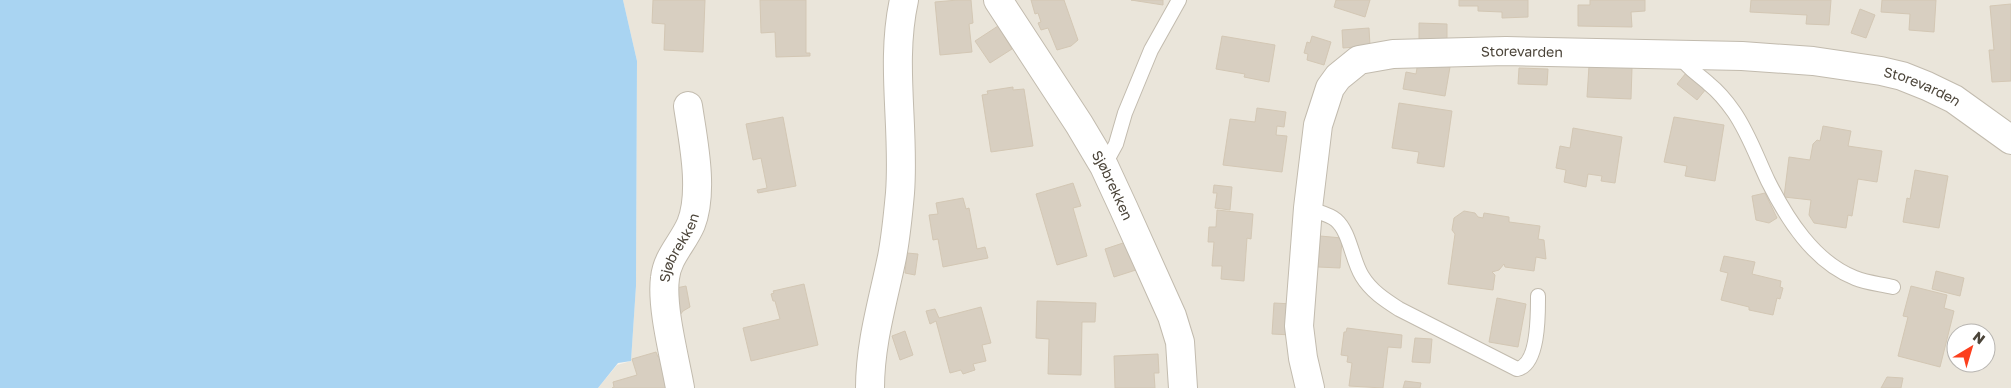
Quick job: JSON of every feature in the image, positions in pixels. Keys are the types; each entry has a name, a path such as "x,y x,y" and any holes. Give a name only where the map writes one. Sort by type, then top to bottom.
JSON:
{"street":[{"path":"870,388 872,350 892,257 900,192 898,56 901,12 904,0"},
{"name":"Sjøbrekken","path":"998,0 1079,124 1104,166 1172,316 1180,342 1183,388"},
{"name":"Storevarden","path":"1310,388 1303,358 1299,326 1308,208 1318,125 1324,102 1338,77 1348,66 1359,60 1393,54 1448,52 1679,54 1742,56 1856,66 1902,76 1954,99 2011,140"},
{"name":"Sjøbrekken","path":"680,388 664,295 665,278 669,264 691,222 696,203 696,181 688,106"}],"lane":[{"path":"1104,166 1116,144 1125,113 1151,50 1179,0"},
{"path":"1679,54 1685,64 1721,95 1735,113 1750,139 1767,180 1782,208 1817,253 1836,269 1858,280 1893,287"},
{"path":"1308,208 1337,221 1345,231 1351,252 1361,275 1381,297 1399,309 1517,369 1524,366 1531,355 1538,322 1538,296"}],"shaded area":[{"path":"623,0 2011,0 2011,388 598,388 617,365 631,361 636,286 637,61"}],"water":[{"path":"0,0 623,0 637,61 636,286 631,361 618,363 598,388 0,388"}],"building":[{"path":"653,0 705,0 703,52 664,50 665,24 652,23"},
{"path":"760,0 806,0 806,53 810,53 810,56 776,57 775,32 761,33"},
{"path":"971,0 973,23 969,24 972,52 940,55 935,2"},
{"path":"1031,0 1064,0 1078,40 1071,46 1057,50 1048,28 1041,30 1038,23 1041,22 1038,13 1035,14"},
{"path":"1131,0 1163,0 1163,5"},
{"path":"1336,0 1370,0 1365,17 1334,7"},
{"path":"1459,0 1528,0 1528,17 1502,18 1502,12 1478,11 1478,6 1459,6"},
{"path":"1590,0 1645,0 1645,11 1631,12 1632,27 1578,26 1578,5 1590,5"},
{"path":"1751,0 1831,0 1829,25 1806,24 1807,15 1750,12"},
{"path":"1882,0 1936,0 1934,32 1909,30 1910,14 1881,12"},
{"path":"2011,4 2011,81 1992,82 1989,50 1994,50 1990,6"},
{"path":"1860,9 1875,15 1866,38 1851,33"},
{"path":"1419,23 1447,24 1447,39 1419,39"},
{"path":"998,26 1012,49 990,63 975,41"},
{"path":"1369,28 1370,46 1343,48 1342,30"},
{"path":"1222,36 1275,45 1269,82 1244,77 1245,74 1216,69"},
{"path":"1312,36 1331,42 1324,65 1307,60 1308,54 1304,53 1307,42 1310,43"},
{"path":"1418,62 1450,67 1445,96 1403,89 1406,72 1416,74"},
{"path":"1589,66 1632,68 1631,99 1587,97"},
{"path":"1519,68 1548,69 1547,85 1518,84"},
{"path":"1686,73 1706,89 1697,100 1677,84"},
{"path":"1013,87 1013,90 1024,89 1033,146 991,152 982,95 988,94 987,91"},
{"path":"1399,103 1452,111 1444,167 1417,163 1419,152 1392,148"},
{"path":"1257,108 1286,112 1284,127 1277,126 1276,135 1287,136 1282,172 1223,165 1230,119 1255,122"},
{"path":"783,117 796,186 758,193 757,190 767,188 761,158 753,160 746,124"},
{"path":"1674,117 1724,125 1715,181 1685,176 1687,166 1664,162"},
{"path":"1823,126 1851,131 1848,146 1882,151 1877,182 1858,179 1852,216 1848,215 1846,228 1814,223 1809,215 1811,200 1784,197 1789,157 1810,160 1813,144 1817,140 1820,141"},
{"path":"1573,128 1622,137 1615,183 1601,181 1602,176 1588,174 1586,187 1564,182 1566,170 1556,168 1560,146 1570,148"},
{"path":"1915,170 1948,176 1939,228 1903,222 1907,198 1910,199"},
{"path":"1073,183 1081,206 1073,208 1087,256 1057,265 1036,194"},
{"path":"1214,185 1232,187 1230,210 1215,208 1217,193 1213,193"},
{"path":"1765,193 1777,218 1769,223 1756,220 1752,196"},
{"path":"963,198 966,209 969,208 977,249 985,247 988,258 943,267 938,239 933,240 929,215 938,214 936,203"},
{"path":"1217,210 1253,214 1251,239 1247,238 1244,281 1221,279 1222,266 1212,266 1214,242 1208,242 1209,227 1216,227"},
{"path":"1464,211 1475,213 1478,217 1483,218 1484,213 1509,217 1509,222 1540,226 1538,239 1544,240 1546,259 1536,257 1534,271 1505,267 1504,264 1499,270 1492,272 1495,275 1493,290 1448,284 1455,234 1452,230 1454,218"},
{"path":"1320,236 1342,238 1340,268 1318,267"},
{"path":"1129,241 1139,269 1114,277 1105,249"},
{"path":"907,253 918,254 915,275 905,273"},
{"path":"1724,256 1755,262 1752,274 1781,281 1780,287 1783,288 1780,299 1777,298 1773,315 1749,310 1749,307 1721,300 1728,273 1720,271"},
{"path":"1936,271 1964,278 1960,296 1932,289"},
{"path":"804,284 818,345 751,361 743,328 780,319 771,294 774,293 773,291"},
{"path":"686,286 690,307 683,311 677,319 671,289"},
{"path":"1911,286 1947,295 1944,308 1954,311 1951,323 1946,323 1946,343 1940,367 1898,356 1908,317 1903,316"},
{"path":"1497,298 1526,304 1518,347 1489,342"},
{"path":"1037,301 1096,303 1095,322 1082,322 1081,375 1048,374 1049,339 1036,338"},
{"path":"1274,303 1293,304 1292,335 1272,334"},
{"path":"981,307 991,343 982,345 986,361 973,364 975,370 963,374 961,370 950,373 936,321 930,324 926,311 935,309 939,318"},
{"path":"1347,328 1402,335 1401,348 1388,347 1383,388 1349,386 1352,363 1347,362 1348,356 1341,355 1344,332 1346,332"},
{"path":"905,331 913,355 900,360 892,336"},
{"path":"1415,338 1432,339 1430,363 1412,362"},
{"path":"656,352 658,357 664,355 673,388 612,388 614,387 613,382 637,375 632,359"},
{"path":"1158,354 1159,373 1154,373 1155,388 1115,388 1114,356"},
{"path":"1887,377 1903,378 1901,388 1881,388"},
{"path":"1405,381 1421,383 1420,388 1403,388"}]}
